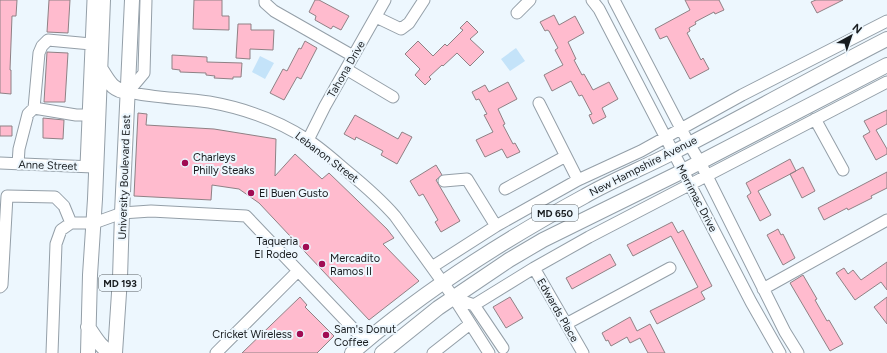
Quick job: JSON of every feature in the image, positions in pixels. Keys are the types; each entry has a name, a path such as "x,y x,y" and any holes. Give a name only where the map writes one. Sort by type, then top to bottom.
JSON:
{"main road":[{"name":"MD 193","path":"88,353 90,275 94,223 91,167 100,68 103,0"},
{"name":"University Boulevard East","path":"115,353 120,278 132,0"},
{"name":"New Hampshire Avenue","path":"352,353 443,282 516,236 586,195 689,144 887,39"},
{"name":"New Hampshire Avenue","path":"382,353 425,318 509,260 543,240 683,171 887,65"},
{"path":"100,68 111,85 118,91 128,92"},
{"path":"88,326 98,342 104,349 111,353"}],"street":[{"path":"91,167 88,115 93,0"},
{"path":"128,92 144,73 146,0"},
{"path":"265,0 265,3 274,12 353,56"},
{"name":"Tahona Drive","path":"308,140 324,106 385,0"},
{"path":"376,16 401,29 409,23 424,0"},
{"path":"518,13 530,0"},
{"path":"596,4 611,0"},
{"name":"Merrimac Drive","path":"614,0 680,128 700,162 785,332 798,353"},
{"name":"Merrimac Drive","path":"596,4 751,302 780,353"},
{"path":"432,266 496,226 578,180 640,151 742,95 887,21"},
{"path":"18,164 19,149 28,114 34,108 39,53 42,46 48,40 91,44"},
{"path":"346,69 393,97"},
{"path":"474,305 534,268 589,237 887,82"},
{"name":"Lebanon Street","path":"128,92 209,102 227,106 266,119 287,128 308,140 348,172 384,204 406,230 454,298 484,351"},
{"path":"539,103 578,180"},
{"path":"34,108 76,115 88,115"},
{"path":"815,119 843,170"},
{"path":"505,189 566,156"},
{"name":"Anne Street","path":"0,163 91,167"},
{"path":"444,181 467,179 496,226"},
{"path":"0,287 2,285 4,195 54,197 64,206 71,222"},
{"path":"52,353 56,244 61,230 71,222 94,223 122,213 151,212 246,216 366,342"},
{"path":"763,289 887,220"},
{"name":"Edwards Place","path":"534,268 583,353"},
{"path":"566,324 670,268"},
{"path":"216,353 298,271"},
{"path":"454,298 474,305 503,348"},
{"path":"433,353 470,324"}],"shaded area":[{"path":"516,48 525,61 510,71 501,59"},
{"path":"260,56 274,63 265,79 252,72"}],"building":[{"path":"0,0 17,0 16,16 12,16 10,70 11,94 0,93"},
{"path":"49,0 70,0 68,33 47,32"},
{"path":"194,0 222,0 222,16 229,16 229,30 193,29"},
{"path":"315,0 319,0 349,16 341,30 333,26 331,29 315,20 316,16 309,12"},
{"path":"685,0 719,0 724,10 715,14 714,12 695,22 696,24 689,28 690,31 687,33 701,60 703,58 709,69 690,79 667,36 660,39 655,29 690,10"},
{"path":"816,0 843,0 817,13 811,2"},
{"path":"554,15 559,25 575,16 584,33 568,42 576,59 574,60 582,75 584,74 593,90 609,82 618,99 602,108 606,117 593,124 589,115 592,114 582,95 579,96 571,81 552,91 544,75 563,65 555,50 558,48 549,31 545,31 540,22"},
{"path":"467,21 478,32 470,39 484,52 470,66 457,53 429,77 431,79 425,85 415,75 420,69 405,54 418,41 433,56 445,44 447,46 463,30 460,28"},
{"path":"238,24 251,24 251,30 274,30 273,50 250,49 250,59 236,58"},
{"path":"305,41 317,48 301,79 297,77 284,100 270,93 283,69 287,71 299,48 301,49"},
{"path":"47,52 68,53 65,102 44,102"},
{"path":"172,55 207,57 207,62 242,63 241,77 233,77 233,79 214,78 215,76 206,75 206,73 180,72 180,70 172,69"},
{"path":"508,82 517,99 498,109 505,124 503,125 513,144 515,143 520,152 507,158 502,149 485,157 476,140 493,132 484,115 487,114 479,99 476,100 472,92 485,85 489,92"},
{"path":"887,110 887,124 876,130 887,149 887,154 876,160 863,136 870,132 864,121"},
{"path":"138,113 147,114 146,125 214,129 276,139 275,176 295,154 322,179 329,173 387,229 394,238 383,244 419,281 369,320 259,203 239,189 212,185 211,200 134,196"},
{"path":"355,115 398,139 402,132 412,137 397,164 381,155 383,151 356,137 355,140 344,134"},
{"path":"43,118 64,120 63,139 43,138"},
{"path":"0,126 12,126 12,136 0,136"},
{"path":"790,159 796,171 758,191 771,215 760,221 747,196 751,193 746,183"},
{"path":"436,165 442,175 436,180 460,221 441,232 435,222 438,220 423,194 419,196 410,181"},
{"path":"803,167 815,191 802,198 790,174"},
{"path":"887,172 887,188 871,196 872,198 848,210 847,208 824,220 818,208"},
{"path":"672,222 678,233 683,230 712,286 701,292 705,299 657,324 650,311 698,287 671,236 633,256 627,245"},
{"path":"778,229 781,235 783,234 795,258 783,265 767,235"},
{"path":"610,254 616,265 572,289 566,278"},
{"path":"887,262 887,290 881,282 855,300 836,273 844,268 848,274 853,270 861,280"},
{"path":"803,275 817,299 815,300 827,321 829,320 843,344 830,351 790,283"},
{"path":"300,297 307,305 305,307 334,336 317,353 242,353"},
{"path":"510,297 523,318 506,328 493,307"},
{"path":"887,297 887,324 874,307"},
{"path":"630,317 637,331 650,324 665,353 648,353 640,338 630,343 627,337 611,346 608,340 606,341 602,333"}],"place":[{"name":"Charleys Philly Steaks","path":"185,163"},
{"name":"El Buen Gusto","path":"251,193"},
{"name":"Taqueria El Rodeo","path":"306,247"},
{"name":"Mercadito Ramos II","path":"322,264"},
{"name":"Cricket Wireless","path":"300,334"},
{"name":"Sam's Donut Coffee","path":"326,335"}]}
